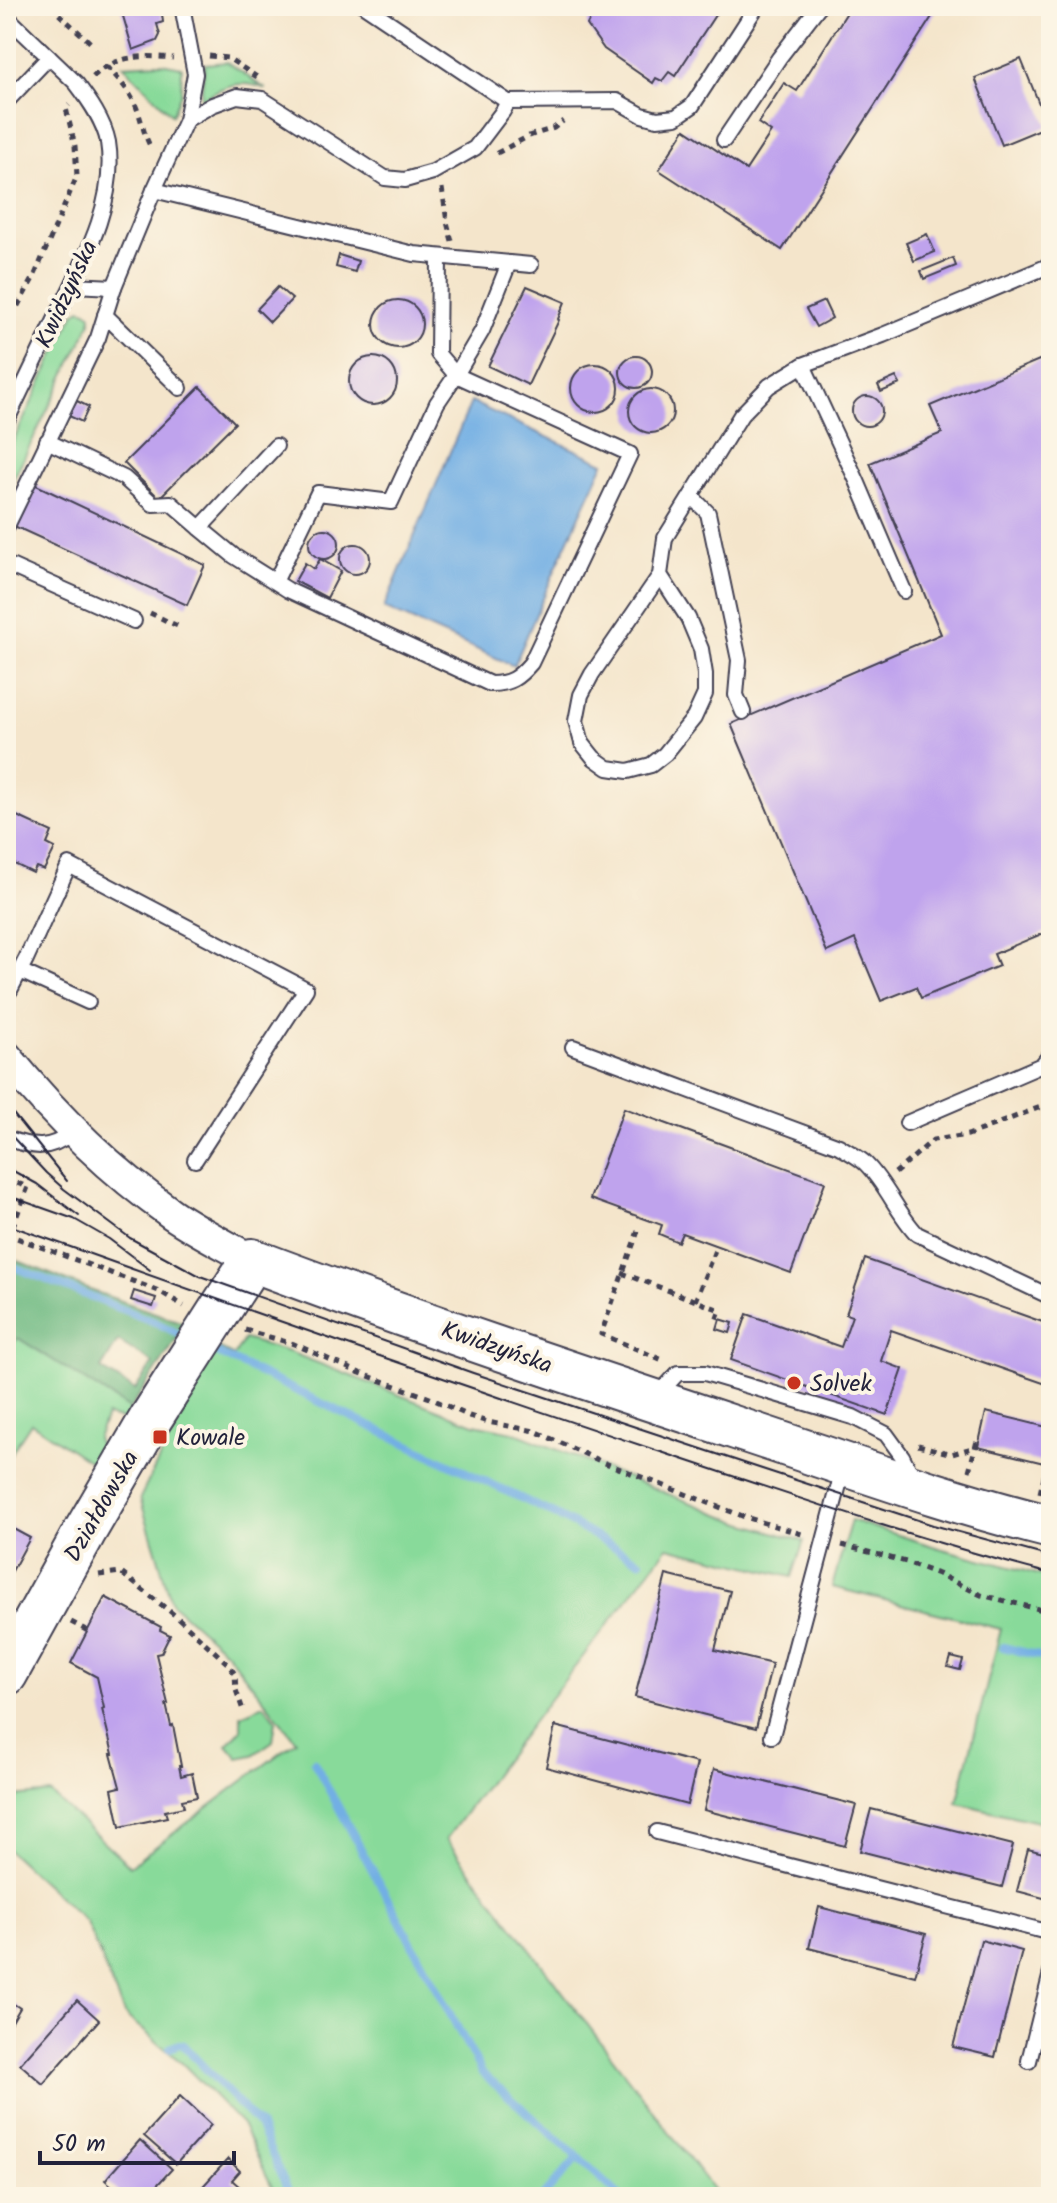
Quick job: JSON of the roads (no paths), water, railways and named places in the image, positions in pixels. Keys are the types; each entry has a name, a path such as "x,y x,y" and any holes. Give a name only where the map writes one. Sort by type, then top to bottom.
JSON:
{"street":[{"name":"Kwidzyńska","path":"6,1056 73,1132 123,1177 174,1215 252,1260 473,1340 667,1387 844,1466 998,1514 1044,1516"},
{"name":"Działdowska","path":"6,1674 151,1418 252,1260"}],"lane":[{"path":"6,528 98,338 114,287 186,120 195,74 182,6"},
{"path":"365,6 508,102 617,101 642,115 657,119 676,117 692,106 757,6"},
{"path":"724,140 779,58 819,6"},
{"name":"Kwidzyńska","path":"6,16 76,83 92,106 104,128 109,172 104,208 73,285 6,422"},
{"path":"6,102 49,57"},
{"path":"186,120 212,105 237,96 262,99 385,178 405,180 433,172 475,148 508,102"},
{"path":"154,190 414,254 531,265"},
{"path":"47,441 124,478 153,504 171,503 234,556 288,590 490,684 506,684 523,673 531,663 630,454 456,375 438,354 439,257"},
{"path":"660,575 688,618 701,649 705,694 694,718 658,760 628,771 608,768 594,758 582,743 576,721 581,695 660,575 665,538 741,415 769,386 803,365 1046,267 1051,261"},
{"path":"275,582 318,493 391,502 437,403 482,331 509,263"},
{"path":"73,285 114,287"},
{"path":"105,315 180,388"},
{"path":"803,365 904,591"},
{"path":"200,528 276,446"},
{"path":"692,497 708,513 739,660 736,695 743,712"},
{"path":"6,564 134,621"},
{"path":"6,993 20,971 69,865 306,989 195,1160"},
{"path":"20,971 88,1002"},
{"path":"573,1047 839,1146 865,1163 917,1234 1051,1297"},
{"path":"907,1123 1042,1065 1051,1054"},
{"path":"6,1138 41,1148 61,1141 73,1132"},
{"path":"667,1387 705,1373 853,1417 886,1434 908,1468 906,1486"},
{"path":"772,1736 844,1466"},
{"path":"657,1832 1051,1933"},
{"path":"1029,2061 1051,1973"}],"water":[{"path":"471,402 604,463 514,666 384,608"}],"waterway":[{"path":"6,1264 179,1334"},
{"path":"213,1351 556,1515 640,1561"},
{"path":"1003,1647 1051,1659"},
{"path":"314,1762 482,2073 621,2197"},
{"path":"170,2048 183,2045 259,2125 291,2197"},
{"path":"543,2197 578,2157"}],"tram line":[{"path":"6,1105 67,1181"},
{"path":"6,1130 64,1189 130,1238 200,1276 473,1373 759,1468 933,1525 1051,1557"},
{"path":"6,1167 37,1184 79,1216"},
{"path":"6,1195 74,1219 109,1239 150,1270"},
{"path":"6,1224 490,1394 801,1499 1051,1574"}],"place":[{"name":"Solvek","path":"794,1383"},
{"name":"Kowale","path":"160,1437"}]}
